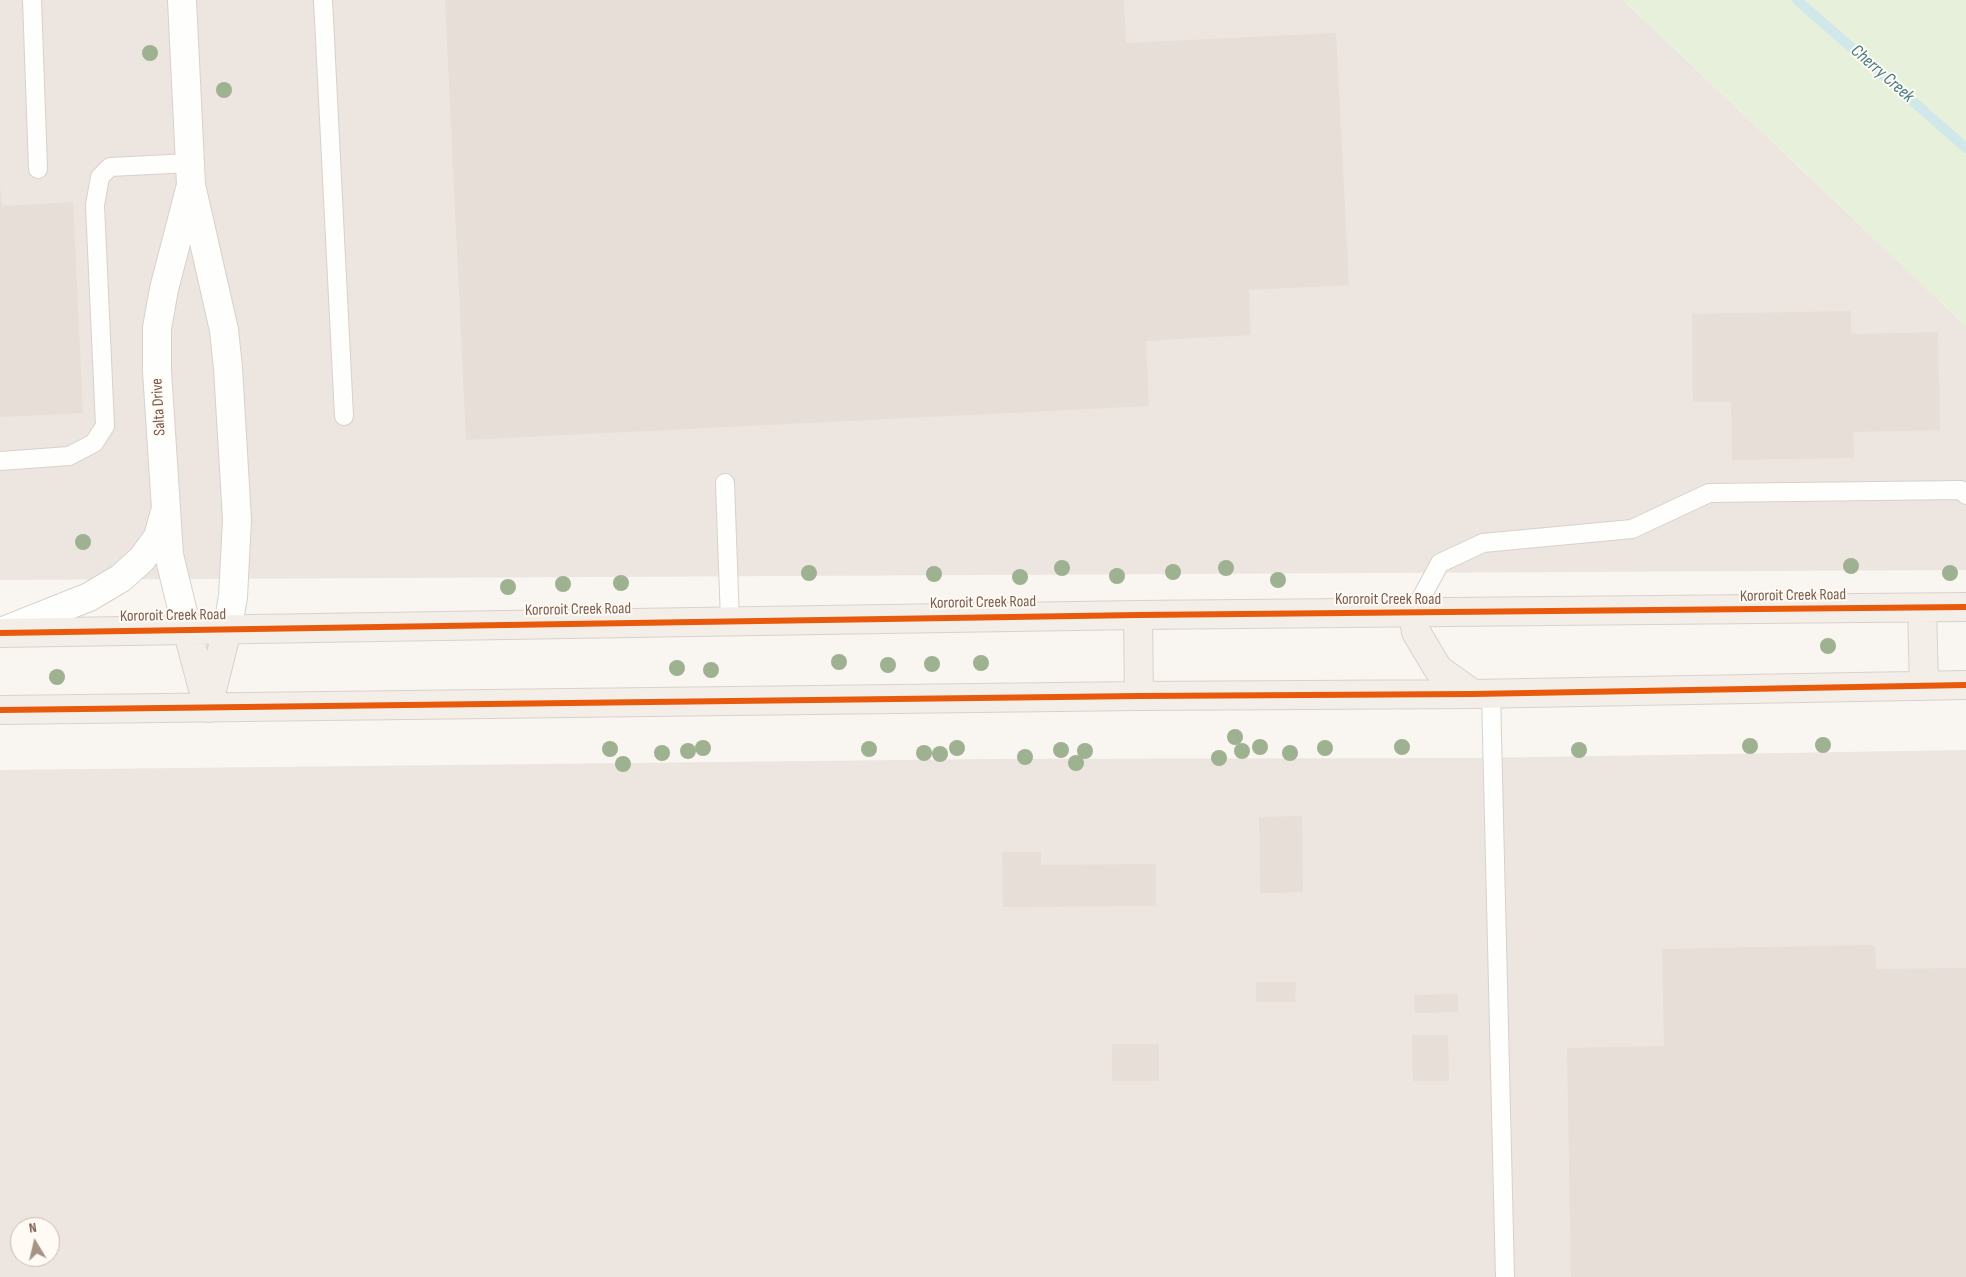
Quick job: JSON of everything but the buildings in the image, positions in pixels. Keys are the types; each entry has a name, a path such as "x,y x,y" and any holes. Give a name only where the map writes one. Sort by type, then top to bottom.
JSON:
{"main road":[{"name":"Kororoit Creek Road","path":"0,632 1138,615 1966,607"},
{"path":"1922,608 1924,686"},
{"path":"1413,613 1416,632 1438,669 1482,694"},
{"path":"1138,615 1139,696"},
{"path":"187,630 208,708"},
{"path":"208,708 227,630"},
{"path":"0,710 1139,696 1482,694 1966,685"}],"street":[{"name":"Salta Drive","path":"182,0 190,174 224,330 228,368 237,520 233,597 227,630"},
{"name":"Salta Drive","path":"187,630 169,555 157,371 157,328 190,174"},
{"path":"0,632 89,597 120,578 142,559 158,537 165,510"}],"lane":[{"path":"32,0 38,169"},
{"path":"323,0 344,416"},
{"path":"0,461 69,456 94,443 105,426 95,205 100,177 110,167 190,174"},
{"path":"725,483 730,621"},
{"path":"1413,613 1440,563 1483,542 1632,529 1709,493 1961,490 1966,495"},
{"path":"1482,694 1505,1277"}],"shaded area":[{"path":"0,0 1623,0 1966,326 1966,570 0,580"},
{"path":"1966,750 1966,1277 0,1277 0,770 992,759 1475,758"}],"green space":[{"path":"1623,0 1966,0 1966,326 1719,91"}],"waterway":[{"name":"Cherry Creek","path":"1797,0 1966,148"}],"cycle path":[{"path":"0,633 1138,615 1966,607"},
{"path":"0,710 1139,696 1473,694 1966,685"}]}
